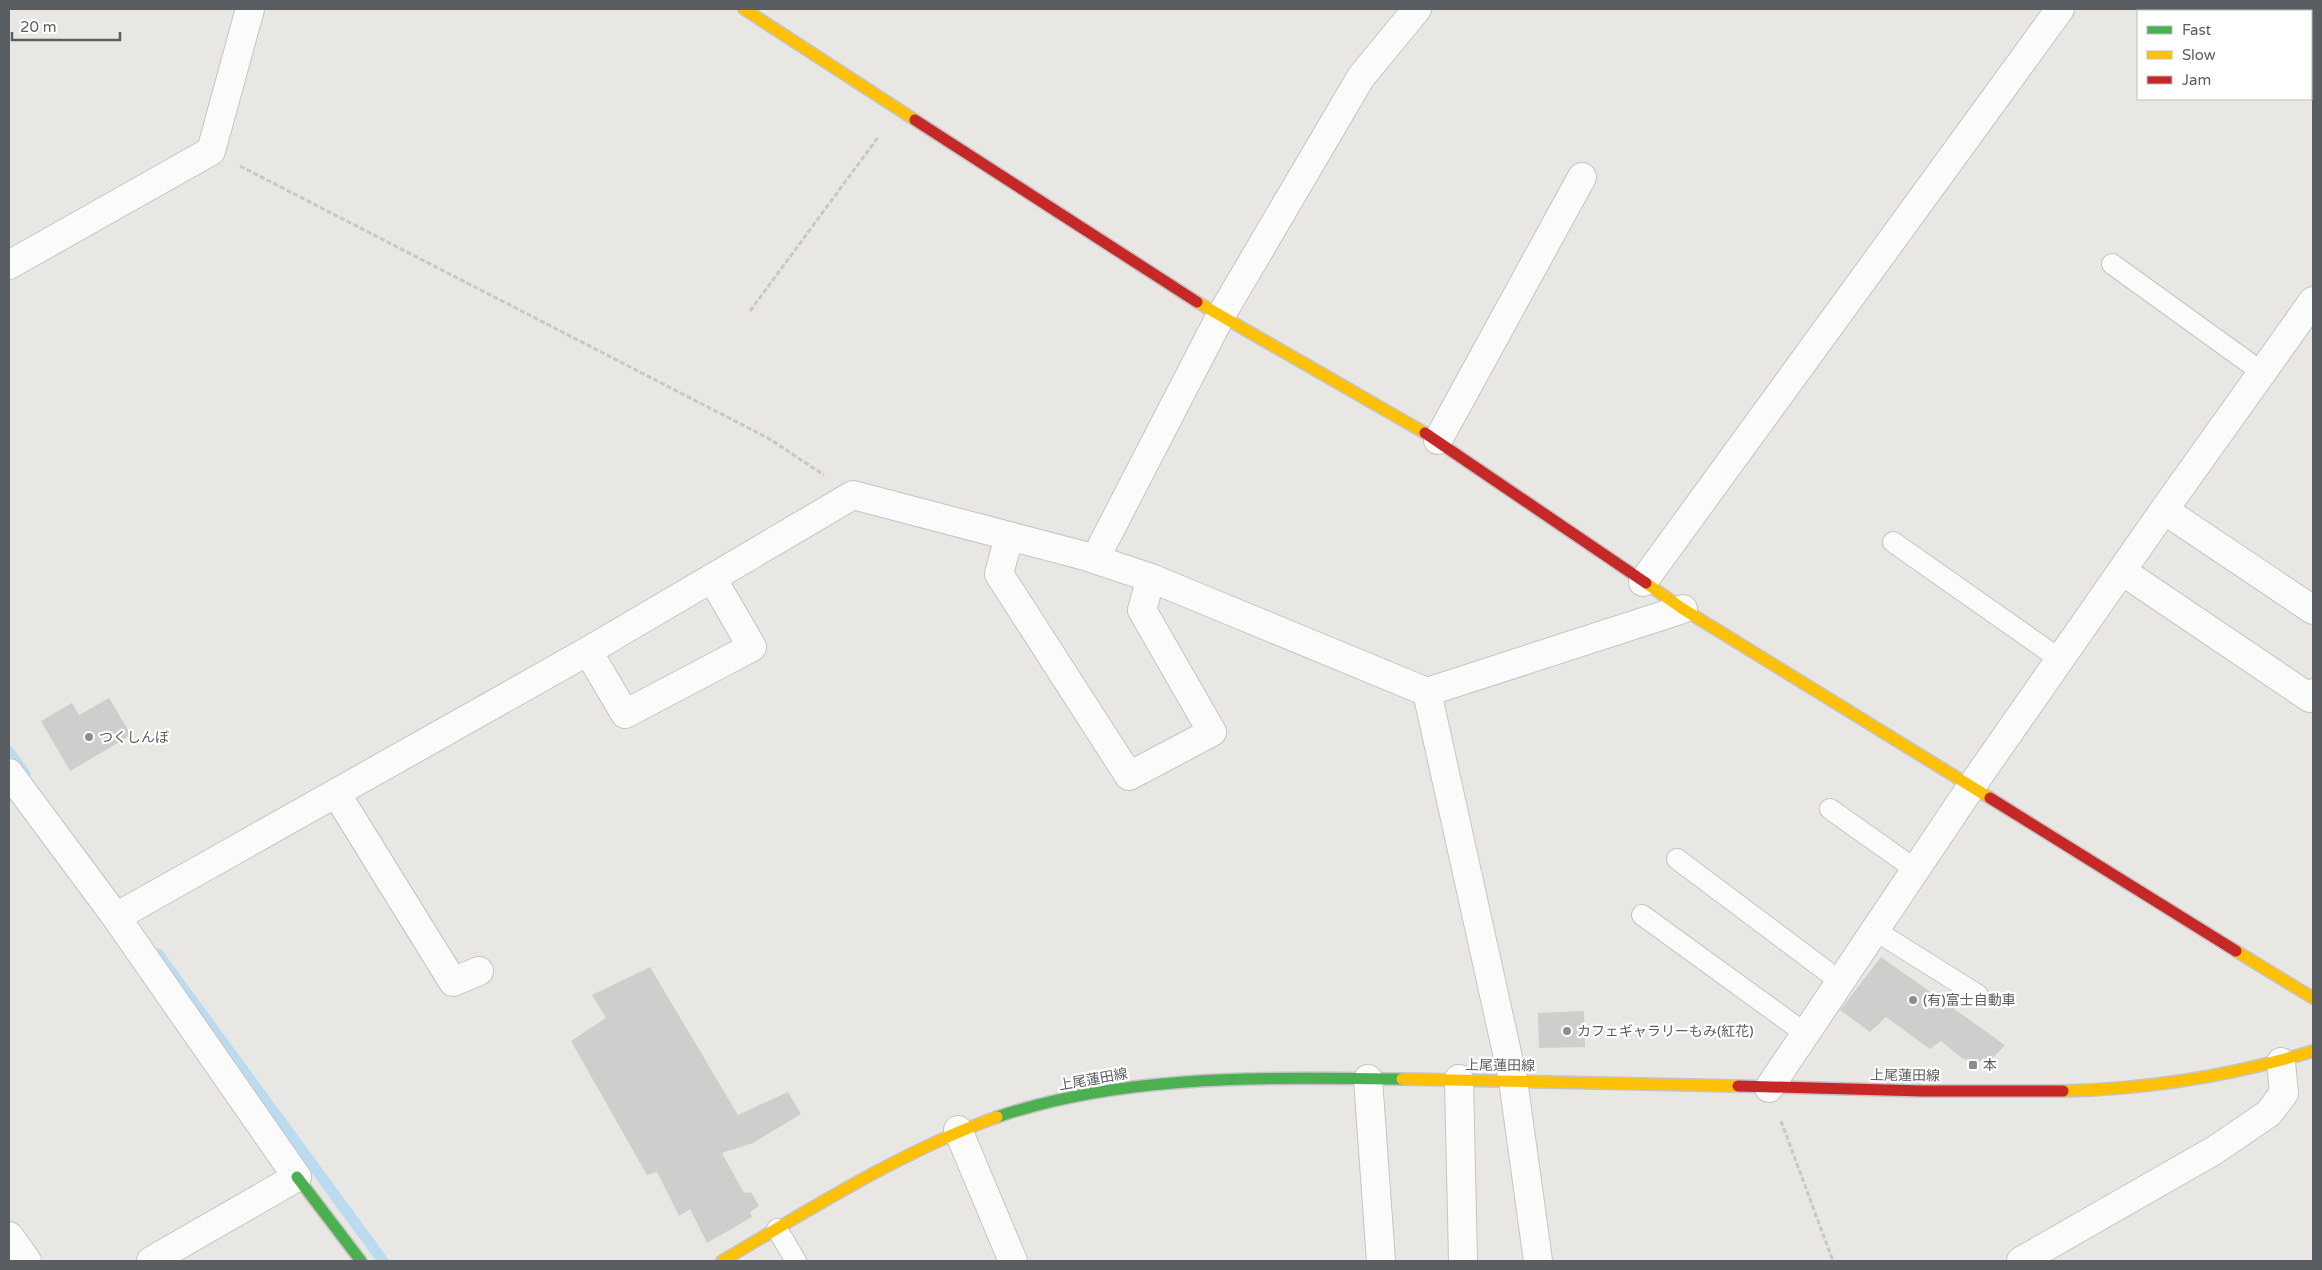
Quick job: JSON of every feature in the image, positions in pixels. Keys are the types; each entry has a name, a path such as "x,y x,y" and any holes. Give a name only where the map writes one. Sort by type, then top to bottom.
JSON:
{"street":[{"path":"9,265 211,151 250,9"},
{"path":"744,9 1220,317 1438,440 1683,609 2313,998"},
{"path":"1095,559 1220,317 1362,77 1417,9"},
{"path":"1643,582 2060,9"},
{"path":"1438,440 1582,177"},
{"path":"1769,1088 1972,787 2164,510 2313,301"},
{"path":"116,917 588,651 853,495 1095,559 1151,578 1427,692 1683,609"},
{"path":"2164,510 2313,610"},
{"path":"1009,536 998,574 1129,776 1212,732 1142,610 1151,578"},
{"path":"2122,571 2310,698 2313,693"},
{"path":"588,651 625,714 752,647 712,578"},
{"path":"1427,692 1513,1080 1538,1261"},
{"path":"9,773 116,917 296,1177 361,1261"},
{"path":"336,793 453,982 479,971"},
{"name":"上尾蓮田線","path":"722,1261 886,1167 958,1130 1029,1107 1092,1092 1154,1084 1228,1079 1459,1079 1769,1088 1962,1091 2145,1088 2209,1080 2282,1062 2313,1051"},
{"path":"2021,1261 2215,1150 2269,1113 2284,1093 2282,1062"},
{"path":"1368,1079 1381,1261"},
{"path":"1459,1079 1463,1261"},
{"path":"958,1130 1012,1261"},
{"path":"151,1261 296,1177"},
{"path":"9,1236 27,1261"}],"lane":[{"path":"2112,264 2263,373"},
{"path":"1893,542 2061,660"},
{"path":"1830,809 1916,870"},
{"path":"1677,859 1841,982"},
{"path":"1642,915 1806,1034"},
{"path":"1876,931 1978,995"},
{"path":"777,1229 796,1261"}],"path":[{"path":"750,311 898,109"},
{"path":"211,151 768,438 853,495"},
{"path":"1769,1088 1833,1261"}],"building":[{"path":"109,698 131,735 70,771 41,721 72,703 79,715"},
{"path":"1881,957 2005,1045 1989,1062 1963,1059 1941,1041 1930,1049 1886,1017 1870,1032 1840,1010"},
{"path":"650,967 738,1115 788,1092 801,1114 753,1143 722,1153 744,1193 751,1192 759,1206 750,1212 752,1217 707,1243 690,1209 679,1216 657,1172 647,1175 571,1041 606,1018 592,995"},
{"path":"1584,1011 1585,1047 1539,1048 1538,1013"}],"waterway":[{"path":"9,752 25,774"},
{"path":"158,954 383,1261"}],"traffic: fast":[{"path":"997,1117 1046,1103 1096,1092 1146,1085 1249,1079 1402,1079"},
{"path":"297,1177 361,1261"}],"traffic: slow":[{"path":"744,9 915,120"},
{"path":"1197,302 1425,433"},
{"path":"1646,583 1683,609 1990,798"},
{"path":"2236,951 2313,998"},
{"path":"2063,1091 2095,1090 2190,1080 2251,1068 2313,1051"},
{"path":"1402,1079 1738,1086"},
{"path":"722,1261 891,1164 961,1131 997,1117"}],"traffic: jam":[{"path":"915,120 1197,302"},
{"path":"1425,433 1646,583"},
{"path":"1990,798 2236,951"},
{"path":"1738,1086 1923,1091 2063,1091"}],"place":[{"name":"つくしんぼ","path":"89,737"},
{"name":"(有)富士自動車","path":"1913,1000"},
{"name":"カフェギャラリーもみ(紅花)","path":"1567,1031"},
{"name":"本","path":"1973,1065"}]}
